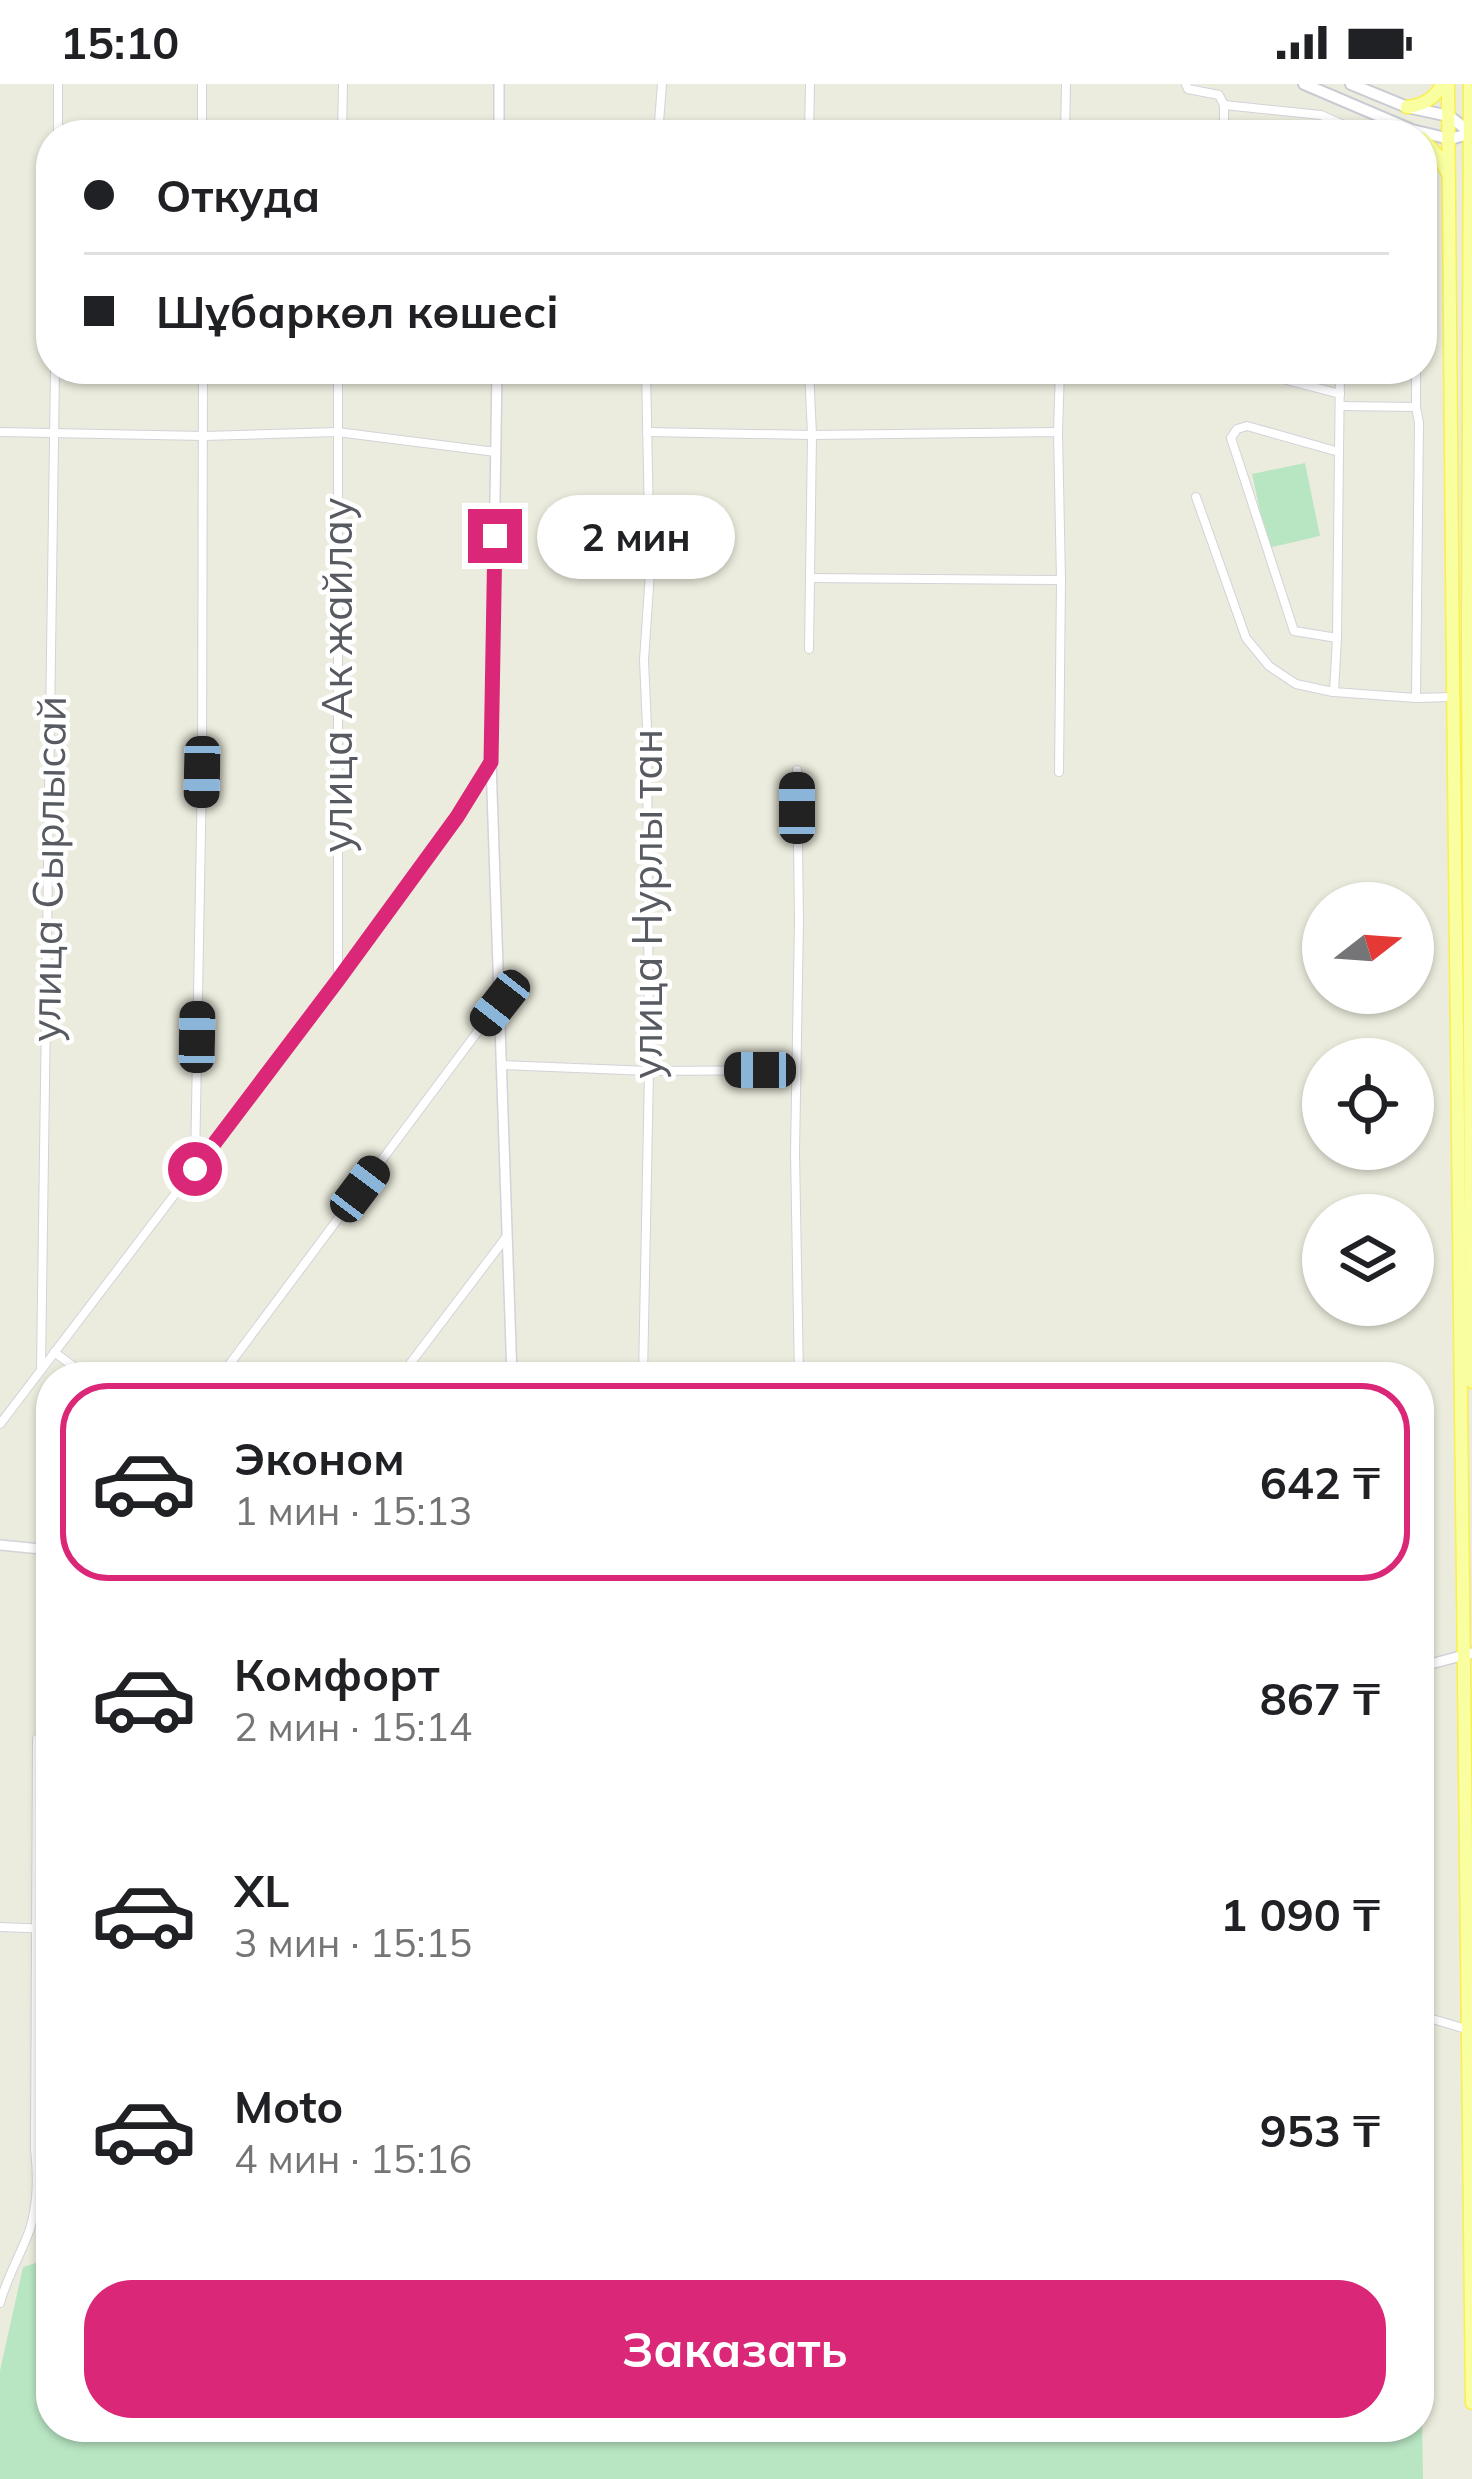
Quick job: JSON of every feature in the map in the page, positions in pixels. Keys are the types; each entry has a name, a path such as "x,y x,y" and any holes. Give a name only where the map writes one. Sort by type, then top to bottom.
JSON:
{"main road":[{"path":"1304,84 1385,120"},
{"path":"1351,84 1449,116 1472,133"},
{"path":"1407,106 1427,101 1445,84"},
{"path":"1445,84 1451,185 1472,1382"},
{"path":"1470,84 1470,540 1455,698 1472,2404"},
{"path":"1437,137 1472,133"},
{"path":"1437,155 1451,185"}],"street":[{"path":"58,84 58,120"},
{"path":"202,84 202,120"},
{"path":"342,120 343,84"},
{"path":"499,84 499,120"},
{"path":"659,120 662,84"},
{"path":"809,120 810,84"},
{"path":"1065,120 1066,84"},
{"path":"1186,84 1188,89 1219,95 1224,120"},
{"path":"1224,105 1332,120"},
{"name":"улица Сырлысай","path":"40,1362 56,384"},
{"path":"195,1169 203,384"},
{"name":"улица Ак жайлау","path":"338,384 338,980"},
{"path":"496,384 491,762 511,1362"},
{"name":"улица Нурлы тан","path":"643,1362 650,1071 644,690 650,572 645,384"},
{"path":"809,649 810,384"},
{"path":"1059,772 1060,384"},
{"path":"1302,384 1340,394"},
{"path":"1334,692 1340,384"},
{"path":"1416,384 1416,698"},
{"path":"1340,406 1416,407"},
{"path":"1337,638 1294,631 1231,438 1237,429 1247,427 1340,452"},
{"path":"0,432 204,436 337,432 496,452"},
{"path":"646,432 1058,432"},
{"path":"1196,497 1246,638 1269,666 1296,684 1334,692 1455,698"},
{"path":"810,578 1061,580"},
{"path":"45,1362 338,980 457,817 491,762"},
{"path":"797,770 799,1362"},
{"path":"231,1362 500,1003"},
{"path":"502,1065 796,1070"},
{"path":"411,1362 507,1236"},
{"path":"54,1352 68,1362"},
{"path":"0,1424 36,1374"},
{"path":"0,1545 36,1549"},
{"path":"1434,1662 1468,1653"},
{"path":"0,1927 36,1928"},
{"path":"1434,2019 1467,2030"},
{"path":"36,2117 36,2157"},
{"path":"0,2303 30,2228 36,2195"}],"green space":[{"path":"1305,463 1320,536 1268,548 1252,474"},
{"path":"36,2263 36,2442 1422,2442 1423,2479 0,2479 0,2371 23,2267"}],"route":[{"path":"195,1169 457,817 491,762 495,536"}]}
